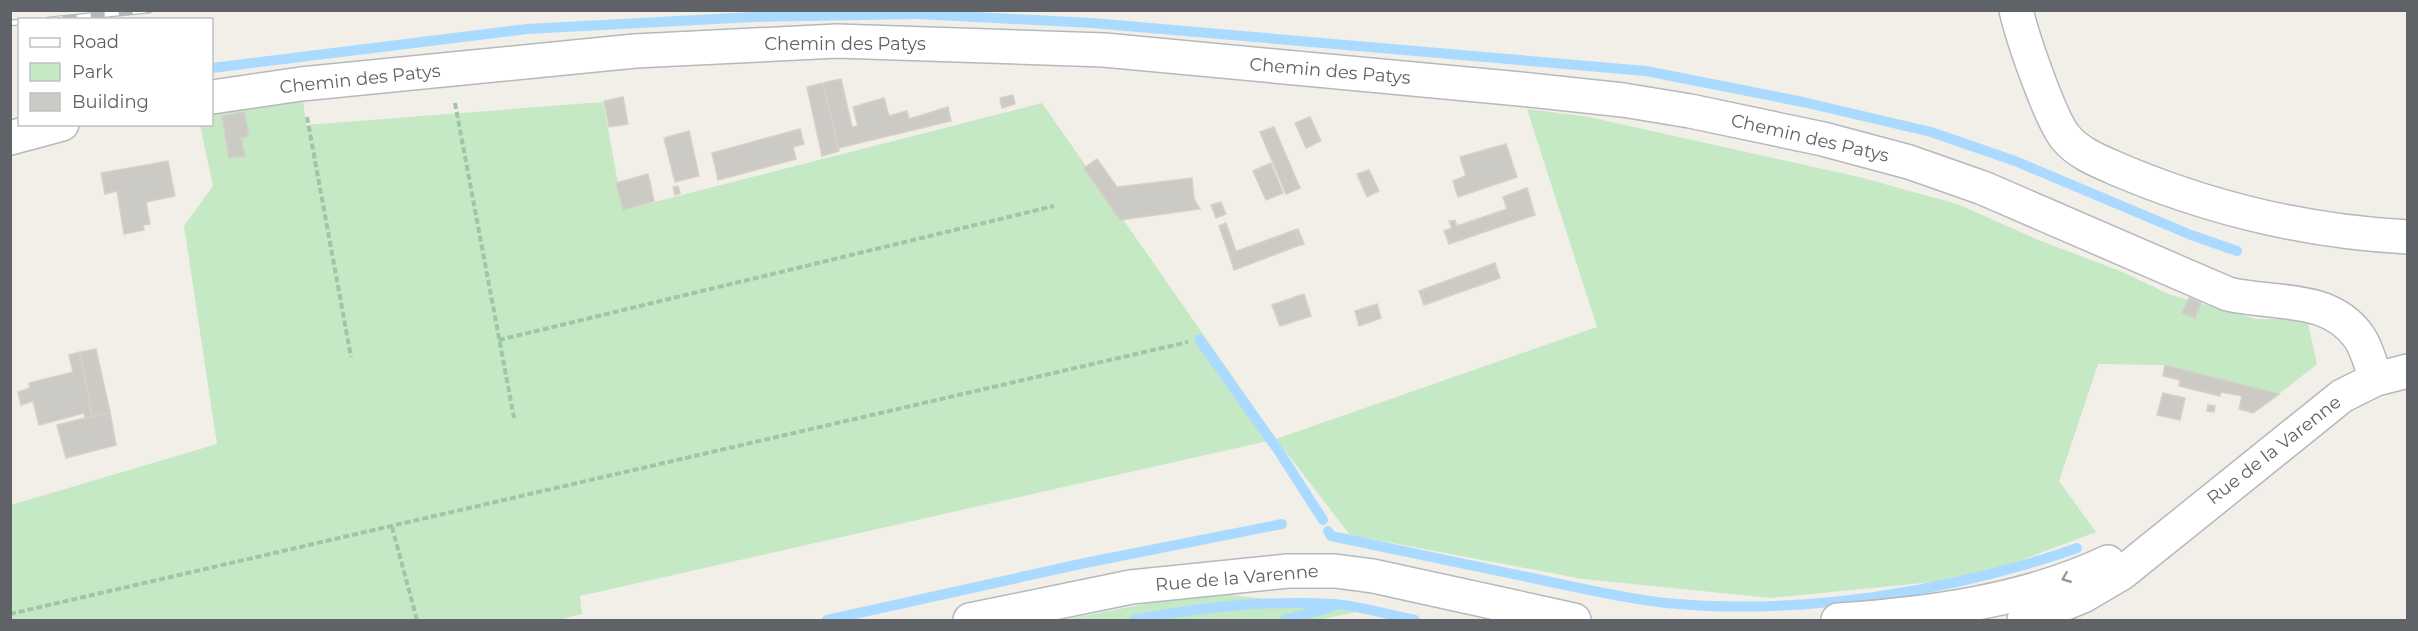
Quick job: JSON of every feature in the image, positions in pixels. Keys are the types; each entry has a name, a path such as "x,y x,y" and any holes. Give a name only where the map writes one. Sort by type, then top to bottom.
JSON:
{"street":[{"path":"2016,10 2020,29 2049,105 2064,136 2077,149 2150,182 2287,223 2408,237"},
{"name":"Chemin des Patys","path":"213,97 301,84 635,51 837,41 1104,50 1634,102 1751,122 1909,162 1983,188 2228,294 2253,300 2322,307 2345,320 2360,338 2376,379"},
{"path":"10,138 55,126"},
{"name":"Rue de la Varenne","path":"2024,621 2083,596 2122,573 2176,527 2342,396 2376,379 2408,371"},
{"name":"Rue de la Varenne","path":"1838,621 1937,615 2014,594 2053,583 2104,563 2176,527"},
{"name":"Rue de la Varenne","path":"970,621 1131,587 1288,571 1335,571 1373,576 1574,621"}],"path":[{"path":"449,69 514,418"},
{"path":"301,84 351,357"},
{"path":"500,340 1054,206"},
{"path":"10,614 1188,342"},
{"path":"392,527 417,621"}],"green space":[{"path":"301,84 306,125 603,102 623,210 1042,103 1276,439 580,596 582,614 559,620 11,620 11,505 217,444 184,226 213,186 200,126 213,126 213,97"},
{"path":"1527,109 1589,117 1859,177 1957,204 2036,239 2120,271 2171,295 2256,319 2307,319 2317,364 2279,394 2165,365 2098,364 2059,481 2096,532 1973,578 1771,598 1583,579 1350,535 1276,439 1597,327"},
{"path":"1207,592 1361,611 1318,620 1062,620"}],"building":[{"path":"841,79 852,127 858,126 853,107 884,98 889,116 907,111 909,119 948,107 951,121 838,148 823,83"},
{"path":"823,83 839,151 822,156 807,87"},
{"path":"1013,95 1015,104 1002,108 1000,98"},
{"path":"623,97 628,124 609,127 604,101"},
{"path":"244,112 249,136 241,138 245,156 229,158 222,116"},
{"path":"1310,117 1321,141 1306,148 1295,123"},
{"path":"1274,127 1300,188 1286,194 1260,132"},
{"path":"800,129 804,144 793,147 796,159 718,180 712,153"},
{"path":"689,131 699,176 675,182 664,138"},
{"path":"1506,144 1517,177 1458,197 1453,181 1466,176 1460,157"},
{"path":"1097,159 1117,187 1192,178 1194,199 1200,209 1120,220 1084,168"},
{"path":"168,161 175,196 146,202 150,224 143,225 144,230 124,234 117,191 105,194 101,173"},
{"path":"1271,163 1283,193 1266,200 1253,171"},
{"path":"1369,170 1379,191 1367,197 1357,174"},
{"path":"648,174 654,201 623,210 616,183"},
{"path":"678,186 680,193 675,195 673,187"},
{"path":"1527,188 1535,215 1449,244 1444,231 1452,228 1449,221 1455,220 1457,226 1507,209 1503,197"},
{"path":"1221,202 1226,214 1216,218 1211,205"},
{"path":"1226,223 1236,251 1229,254 1219,226"},
{"path":"1298,229 1304,244 1300,245 1295,230"},
{"path":"1295,230 1300,245 1234,270 1229,254"},
{"path":"1495,263 1500,278 1424,305 1419,291"},
{"path":"1304,294 1311,316 1280,326 1272,305"},
{"path":"2189,298 2201,303 2195,318 2182,313"},
{"path":"1377,304 1381,318 1359,326 1355,311"},
{"path":"96,349 110,412 92,416 80,352"},
{"path":"80,352 92,416 85,418 84,413 39,425 33,401 21,405 18,392 30,388 29,383 73,372 69,355"},
{"path":"2165,365 2279,394 2253,413 2239,409 2242,396 2221,392 2220,396 2179,386 2180,380 2163,376"},
{"path":"2163,393 2185,398 2180,420 2157,415"},
{"path":"2208,405 2215,406 2214,412 2207,411"},
{"path":"110,412 116,445 66,458 57,425"}],"waterway":[{"path":"213,68 527,29 753,17 918,14 919,10"},
{"path":"918,14 1092,23 1646,71 1803,102 1931,132 2015,161 2191,235 2237,251"},
{"path":"1199,339 1278,450 1323,520"},
{"path":"827,620 1085,563 1282,524"},
{"path":"1328,531 1331,536 1615,595 1666,603 1717,606 1769,606 1874,597 1978,577 2029,564 2077,548"},
{"path":"1134,620 1209,608 1284,603 1344,605 1415,620"},
{"path":"1285,620 1331,607"}],"railway":[{"path":"69,18 149,10"},
{"path":"10,23 18,22"}]}
